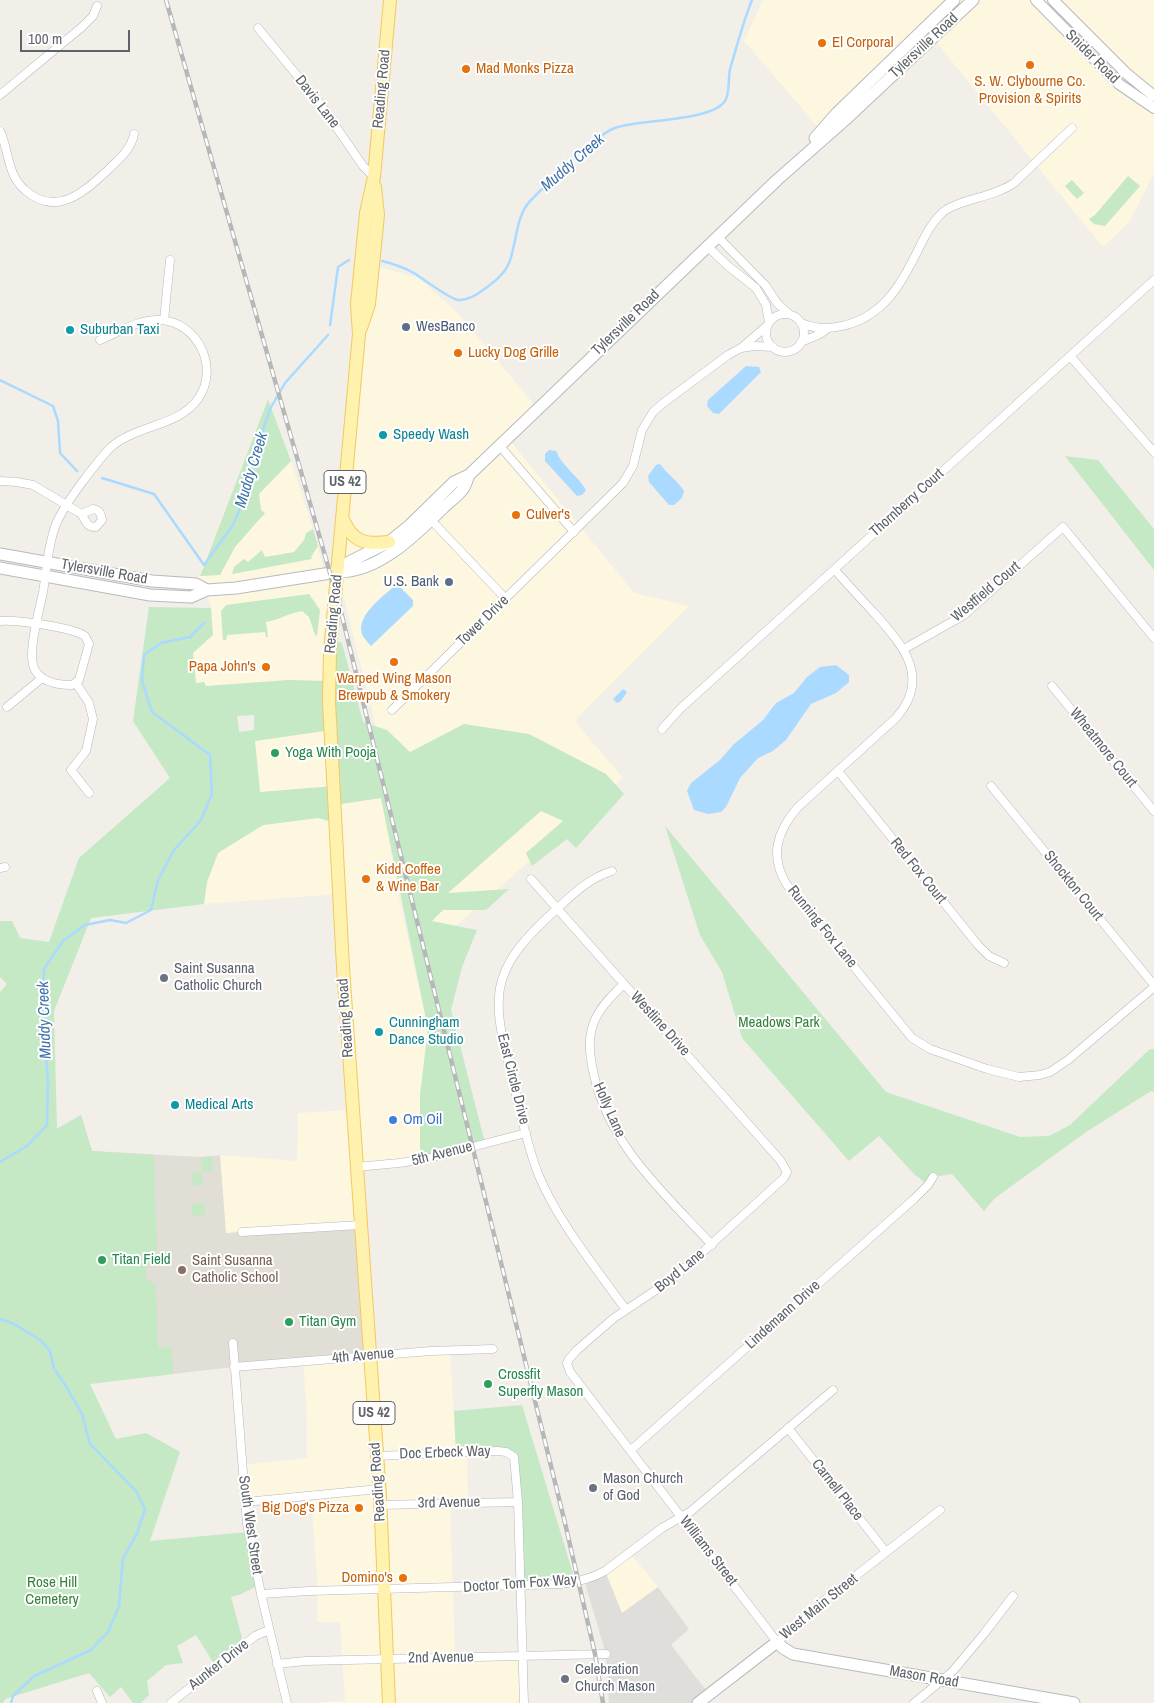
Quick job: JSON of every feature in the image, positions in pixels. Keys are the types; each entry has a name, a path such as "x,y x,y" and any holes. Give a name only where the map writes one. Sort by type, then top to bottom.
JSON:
{"main road":[{"name":"Reading Road","path":"389,1703 380,1505 343,967 329,701 330,651 360,334 358,295 366,213 374,177 390,0"},
{"name":"Tylersville Road","path":"785,172 837,113 954,0"},
{"name":"Tylersville Road","path":"337,572 349,562 390,542 454,482 469,475 498,445 785,172 845,120 973,0"},
{"name":"Tylersville Road","path":"0,568 167,597 191,597 207,590 236,588 337,572 348,572 381,559 407,542 463,490 469,475"},
{"path":"342,516 348,531 355,538 375,543 390,542"},
{"name":"Tylersville Road","path":"0,554 152,581 196,584 207,590"},
{"name":"Mason Road","path":"777,1642 794,1654 1074,1703"},
{"name":"West Main Street","path":"698,1703 777,1642"}],"street":[{"name":"Snider Road","path":"1036,0 1119,84 1154,108"},
{"name":"Snider Road","path":"1053,0 1127,74 1154,96"},
{"path":"0,94 82,27 93,16 97,6"},
{"name":"Davis Lane","path":"258,28 318,102 363,166 374,177"},
{"path":"801,342 827,329 860,320 877,309 895,292 903,280 928,229 945,210 1005,190 1072,128"},
{"path":"0,131 10,168 18,183 30,195 52,202 74,198 88,188 128,150 134,134"},
{"path":"707,246 728,266 756,288 766,305 769,323 766,337 773,347 777,350 788,351 798,346 804,332 801,323 778,303 766,286 718,236"},
{"path":"164,320 170,260"},
{"name":"Thornberry Court","path":"662,729 680,709 1154,280"},
{"path":"769,323 778,315 789,314"},
{"path":"0,620 12,620 37,624 77,632 87,638 89,644 83,669 81,677 76,683 66,685 49,682 36,671 32,660 37,624 56,524 67,505 99,462 118,442 184,413 199,398 204,388 207,378 207,367 203,351 198,341 186,330 172,322 164,320 145,321 100,340"},
{"name":"Tower Drive","path":"392,710 623,483 633,466 642,430 653,412 728,355 741,348 769,323"},
{"path":"801,323 827,329"},
{"path":"741,348 755,346 773,347"},
{"path":"1070,356 1151,443 1154,452"},
{"path":"498,445 577,530"},
{"path":"0,481 33,485 82,514"},
{"path":"431,520 506,599"},
{"name":"Westfield Court","path":"904,649 964,615 1063,527 1154,638"},
{"name":"Running Fox Lane","path":"835,570 904,649 909,661 912,677 910,694 906,704 896,718 798,807 782,828 778,844 779,865 785,880 799,900 901,1026 921,1044 966,1062 1008,1074 1030,1077 1060,1067 1154,986"},
{"path":"7,707 42,678"},
{"path":"76,683 89,703 93,718 86,750 71,770 89,793"},
{"name":"Wheatmore Court","path":"1052,686 1154,810"},
{"name":"Red Fox Court","path":"838,771 978,945 990,956 1004,963"},
{"name":"Shockton Court","path":"991,786 1154,986"},
{"name":"East Circle Drive","path":"612,871 593,879 558,908 517,949 509,963 500,988 498,1005 500,1026 526,1132 539,1175 553,1205 626,1310"},
{"name":"Westline Drive","path":"530,879 558,908 780,1160 788,1172"},
{"name":"Holly Lane","path":"624,984 606,1002 592,1029 589,1049 596,1084 611,1122 635,1160 712,1245"},
{"name":"5th Avenue","path":"356,1167 420,1160 526,1132"},
{"name":"Boyd Lane","path":"567,1363 577,1350 626,1310 668,1282 712,1245 784,1178 788,1172"},
{"name":"Lindemann Drive","path":"631,1450 914,1199 933,1177"},
{"path":"242,1232 360,1224"},
{"name":"South West Street","path":"232,1343 245,1502 252,1555 284,1702"},
{"name":"4th Avenue","path":"234,1367 431,1351 493,1349"},
{"name":"Williams Street","path":"567,1363 574,1378 777,1642"},
{"name":"Doctor Tom Fox Way","path":"261,1594 521,1586 572,1583 594,1577 635,1550 668,1524 690,1512 833,1390"},
{"name":"Carnell Place","path":"788,1428 886,1552"},
{"name":"Doc Erbeck Way","path":"377,1456 506,1452 513,1456 516,1462 518,1502"},
{"path":"245,1502 379,1489"},
{"path":"518,1502 524,1703"},
{"name":"3rd Avenue","path":"380,1505 518,1502"},
{"name":"West Main Street","path":"777,1642 826,1600 940,1510"},
{"path":"914,1703 943,1680 983,1635 1013,1596"},
{"name":"Aunker Drive","path":"171,1703 256,1636 269,1630"},
{"name":"2nd Avenue","path":"277,1664 305,1661 606,1654"},
{"path":"97,1691 102,1703"}],"shaded area":[{"path":"763,0 966,0 824,134 744,41"},
{"path":"973,0 1154,0 1154,173 1130,221 1103,247 933,38"},
{"path":"368,264 418,278 457,312 537,408 507,437 634,593 689,606 577,718 577,724 623,778 431,948 338,574 329,681 206,686 196,683 193,653 210,638 211,608 207,591 196,584 268,399 291,461 313,529 324,571 337,572"},
{"path":"331,730 334,786 260,792 255,741"},
{"path":"381,798 399,897 428,1029 420,1095 420,1160 356,1167 360,1225 226,1233 220,1155 297,1161 298,1113 353,1110 339,894 204,904 207,882 218,853 263,825 318,818 335,823 335,805"},
{"name":"Saint Susanna Catholic School","path":"81,1115 92,1151 201,1157 220,1155 226,1233 360,1225 370,1355 234,1367 51,1388 0,1161"},
{"path":"450,1351 456,1453 467,1452 468,1503 450,1503 455,1657 523,1656 524,1703 321,1703 345,1701 340,1622 317,1622 318,1591 311,1495 245,1502 242,1465 307,1458 307,1414 303,1362"},
{"path":"630,1553 658,1587 622,1613 605,1571"},
{"path":"605,1571 622,1613 658,1587 689,1629 671,1645 709,1694 698,1703 609,1703 606,1654 584,1580"}],"green space":[{"path":"1128,176 1140,186 1105,226 1094,224 1089,219 1095,215"},
{"path":"1072,180 1084,193 1077,199 1065,186"},
{"path":"268,399 291,461 259,494 261,510 265,513 235,547 220,575 200,576"},
{"path":"1065,456 1098,460 1154,529 1154,570"},
{"path":"313,529 318,546 311,557 312,559 232,574 234,567 244,559 248,562 262,550 265,557 294,552 304,540 306,533"},
{"path":"309,594 320,610 317,636 309,617 302,611 266,622 268,637 266,637 265,632 227,635 226,640 223,640 221,611 226,605"},
{"name":"Rose Hill Cemetery","path":"149,607 211,608 213,635 193,653 196,683 204,682 206,686 288,680 329,681 331,638 342,643 363,722 387,730 410,752 464,724 529,734 606,774 624,794 576,848 567,839 532,866 526,853 563,821 541,811 448,893 509,889 486,910 443,910 432,921 477,930 462,967 451,1010 485,1143 420,1160 420,1095 428,1029 381,798 335,805 336,823 318,818 263,825 218,853 207,882 204,904 91,918 54,1011 57,1129 81,1115 92,1151 154,1155 157,1249 155,1258 146,1268 146,1279 156,1285 158,1348 172,1347 173,1374 90,1384 116,1439 146,1433 180,1452 150,1541 248,1532 259,1585 231,1597 244,1645 216,1667 196,1635 177,1646 183,1663 166,1665 147,1681 149,1695 141,1703 133,1703 121,1687 110,1697 89,1673 5,1699 3,1703 0,1703 0,992 7,984 0,977 0,921 12,921 20,938 49,942 79,858 170,778 133,721","holes":["254,715 254,730 239,732 237,716","331,730 334,786 260,792 255,741"]},
{"name":"Meadows Park","path":"665,826 886,1092 1020,1137 1049,1136 1070,1125 1150,1049 1154,1049 1154,1092 1151,1091 1086,1132 995,1198 984,1211 952,1174 933,1177 928,1185 914,1174 879,1136 849,1161 742,1038 722,972 700,935"},
{"path":"212,1156 213,1171 202,1172 201,1157"},
{"path":"202,1172 203,1185 193,1186 192,1173"},
{"path":"204,1203 205,1215 192,1216 192,1204"},
{"path":"522,1405 574,1577 571,1583 521,1586 516,1462 510,1453 456,1453 454,1411"}],"water":[{"path":"746,366 759,367 761,372 719,414 713,413 707,406 708,400"},
{"path":"549,450 556,451 562,461 583,485 586,490 582,495 577,496 545,461 545,454"},
{"path":"660,464 684,491 682,498 674,505 669,505 649,482 648,476 656,465"},
{"path":"397,584 413,600 413,606 371,646 363,636 361,629 362,621 378,600"},
{"path":"836,665 849,675 849,682 836,693 811,704 786,740 773,751 758,758 740,778 726,807 721,812 708,814 694,810 687,791 691,783 720,760 733,745 763,720 776,703 794,693 807,677 820,667"},
{"path":"623,689 627,692 621,701 617,703 613,699"}],"waterway":[{"name":"Muddy Creek","path":"382,261 414,273 455,299 465,299 481,292 498,278 507,267 512,255 519,222 531,200 595,140 615,128 626,125 675,119 708,112 719,106 726,99 730,69 752,0"},
{"name":"Muddy Creek","path":"330,325 338,267 349,260"},
{"name":"Muddy Creek","path":"102,478 154,494 204,565 233,525 245,497 256,452 270,409 285,383 328,335"},
{"name":"Muddy Creek","path":"0,380 53,406 58,421 60,453 77,471"},
{"name":"Muddy Creek","path":"0,1162 27,1146 47,1125 48,1081 42,1005 44,969 63,941 85,925 110,920 126,923 151,910 158,880 174,850 201,820 212,794 210,755 152,712 142,681 144,655 161,643 190,637 204,623"},
{"name":"Muddy Creek","path":"0,1319 14,1324 40,1340 50,1351 54,1369 82,1414 90,1444 136,1491 145,1509 137,1534 123,1558 119,1606 108,1632 91,1650 34,1676 13,1696 11,1703"}],"railway":[{"path":"166,0 340,608 565,1523 595,1654 603,1703"}],"place":[{"name":"El Corporal","path":"822,43"},
{"name":"S. W. Clybourne Co. Provision & Spirits","path":"1030,65"},
{"name":"Mad Monks Pizza","path":"466,69"},
{"name":"WesBanco","path":"406,327"},
{"name":"Suburban Taxi","path":"70,330"},
{"name":"Lucky Dog Grille","path":"458,353"},
{"name":"Speedy Wash","path":"383,435"},
{"name":"Culver's","path":"516,515"},
{"name":"U.S. Bank","path":"449,582"},
{"name":"Warped Wing Mason Brewpub & Smokery","path":"394,662"},
{"name":"Papa John's","path":"266,667"},
{"name":"Yoga With Pooja","path":"275,753"},
{"name":"Kidd Coffee & Wine Bar","path":"366,879"},
{"name":"Saint Susanna Catholic Church","path":"164,978"},
{"name":"Cunningham Dance Studio","path":"379,1032"},
{"name":"Medical Arts","path":"175,1105"},
{"name":"Om Oil","path":"393,1120"},
{"name":"Titan Field","path":"102,1260"},
{"name":"Saint Susanna Catholic School","path":"182,1270"},
{"name":"Titan Gym","path":"289,1322"},
{"name":"Crossfit Superfly Mason","path":"488,1384"},
{"name":"Mason Church of God","path":"593,1488"},
{"name":"Big Dog's Pizza","path":"359,1508"},
{"name":"Domino's","path":"403,1578"},
{"name":"Celebration Church Mason","path":"565,1679"}]}
